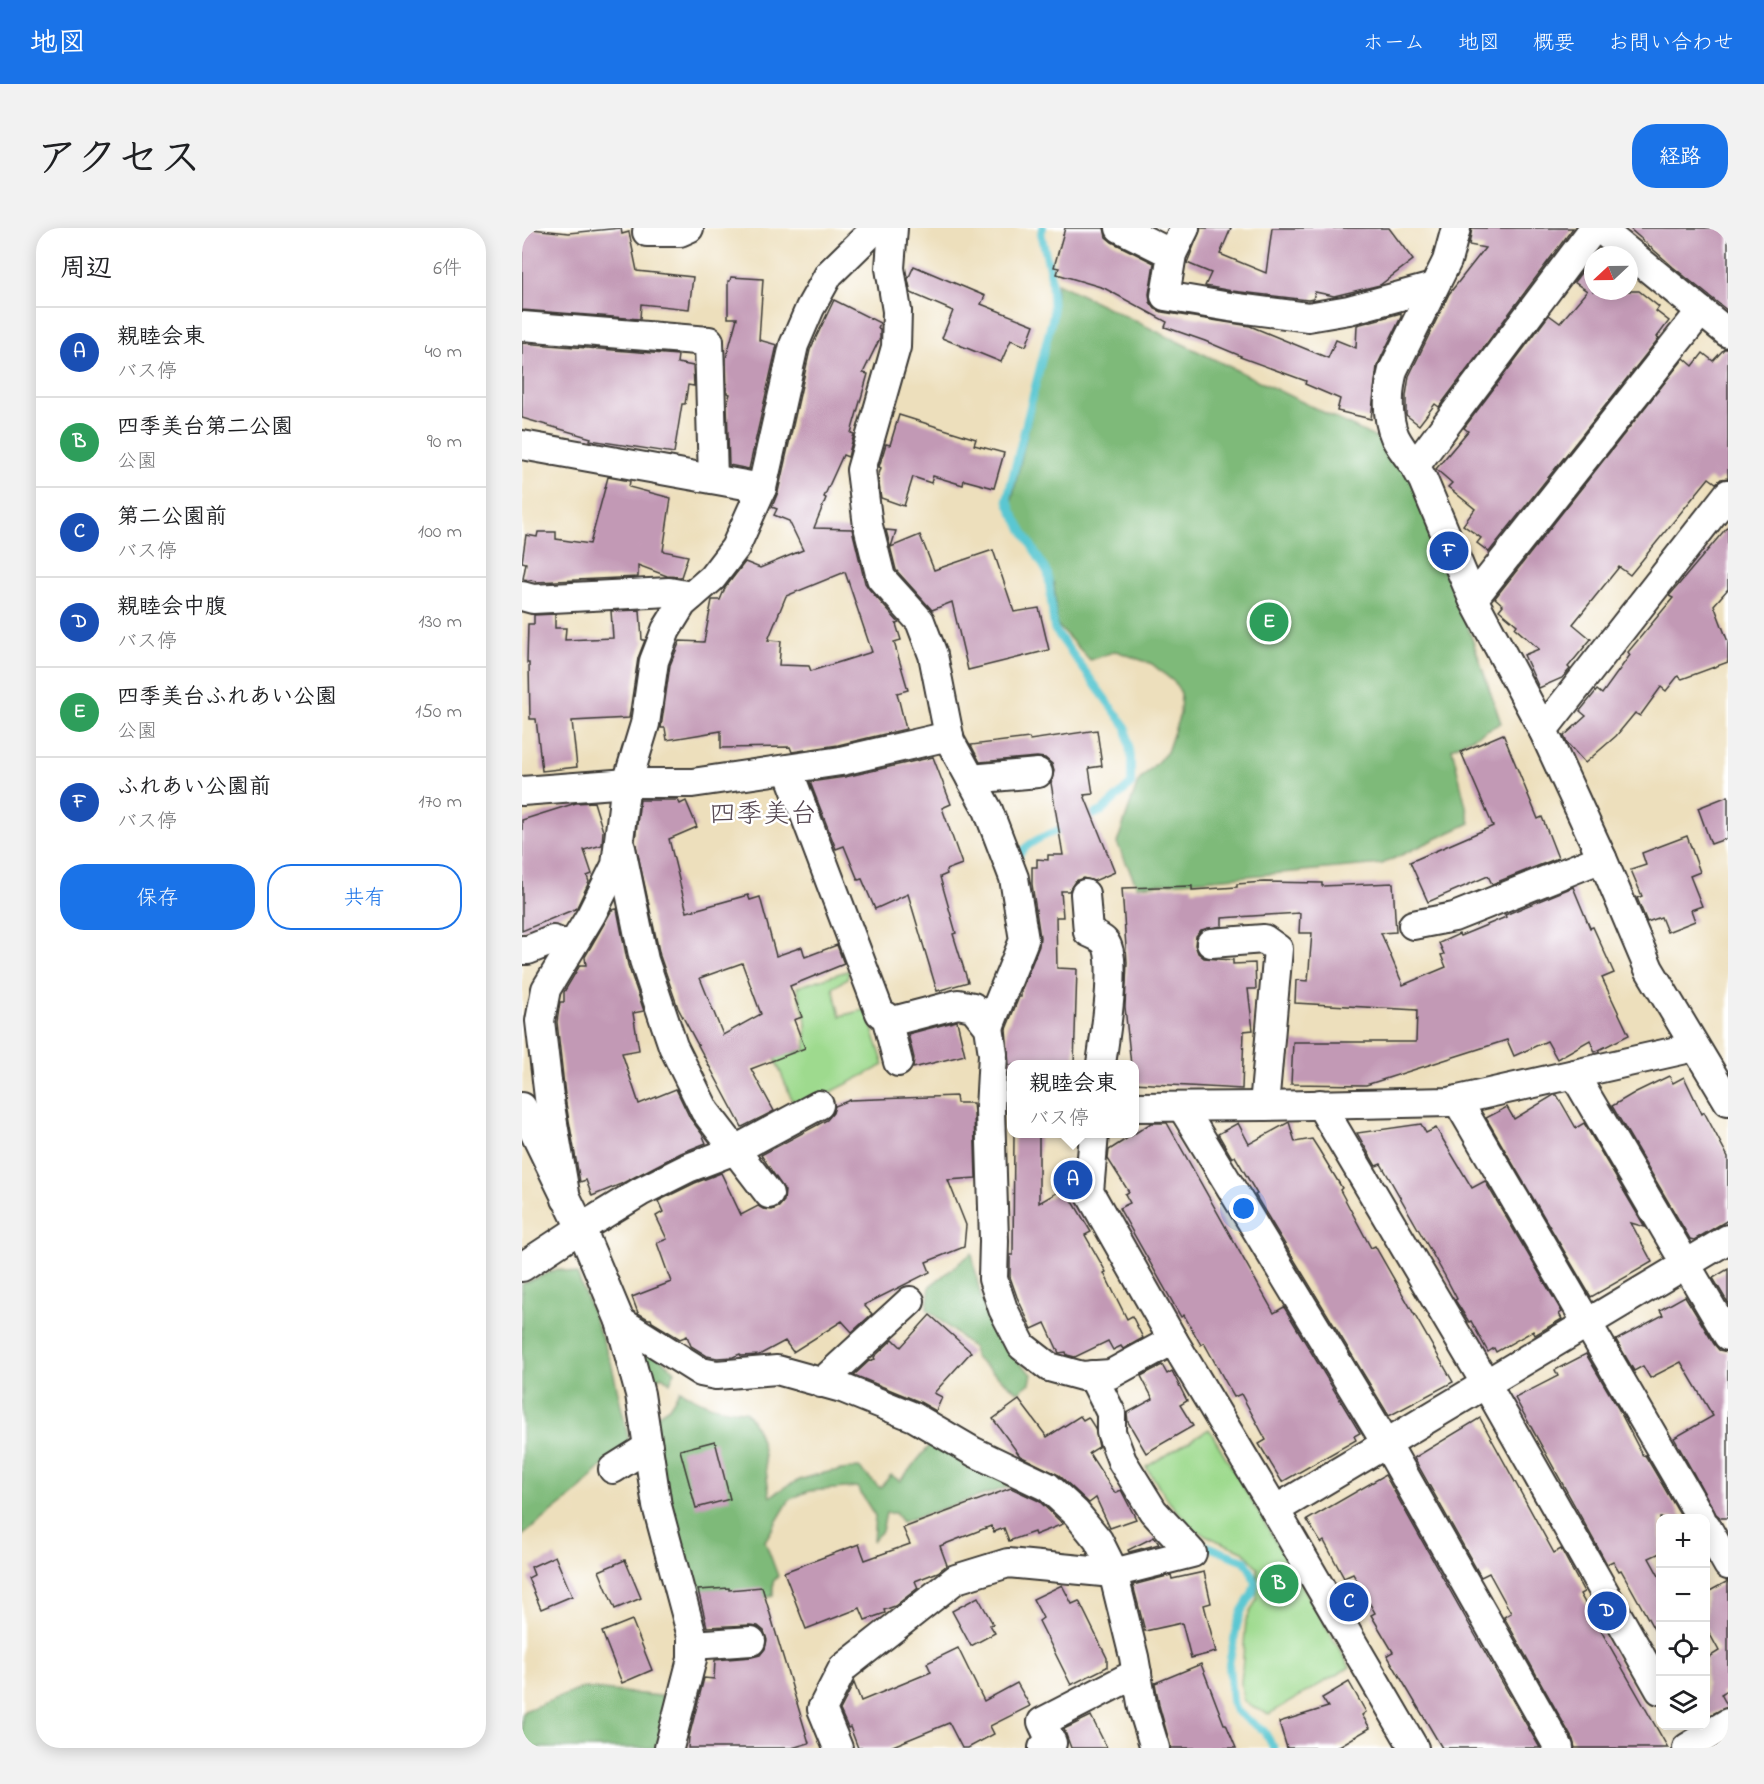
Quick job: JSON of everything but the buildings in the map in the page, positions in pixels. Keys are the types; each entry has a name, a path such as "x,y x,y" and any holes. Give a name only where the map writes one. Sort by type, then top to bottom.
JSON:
{"street":[{"path":"646,232 680,232 689,228"},
{"path":"566,1199 550,1106 540,1021 546,989 591,915 616,865 625,790 645,724 654,661 666,630 682,604 712,578 735,548 762,488 794,345 810,308 829,274 876,228"},
{"path":"893,228 890,268 897,311 897,347 861,470 868,526 881,578 920,621 933,655 950,741 988,810 1014,878 1024,940 989,1027"},
{"path":"1120,228 1172,254"},
{"path":"1185,228 1172,254 1166,296 1308,317 1349,310 1433,287"},
{"path":"1456,228 1447,261 1393,370 1388,388 1395,437 1417,477 1473,599 1543,730 1602,858 1649,969 1728,1101"},
{"path":"1417,477 1594,228"},
{"path":"1599,228 1728,333"},
{"path":"1473,599 1701,311"},
{"path":"522,326 709,341 712,479"},
{"path":"522,445 762,488"},
{"path":"1543,730 1728,494"},
{"path":"522,597 533,599 669,592 691,596"},
{"path":"522,791 628,783 692,783 841,761 949,736"},
{"path":"788,770 880,1013 893,1021 958,1004 973,1007 989,1027 1001,1109 993,1279 1003,1309 1022,1346 1049,1367 1082,1376 1111,1374 1173,1340"},
{"path":"971,779 1038,773"},
{"path":"620,842 644,960 673,1046 705,1111 769,1194"},
{"path":"1413,925 1454,917 1602,858"},
{"path":"1085,894 1088,932 1105,941 1111,955 1102,1060"},
{"path":"1211,943 1264,939 1278,949 1264,1106"},
{"path":"522,950 528,950 553,940 571,946"},
{"path":"886,1016 898,1062"},
{"path":"1139,1107 1449,1102 1695,1047"},
{"path":"1574,1074 1728,1336"},
{"path":"1457,1100 1699,1514"},
{"path":"1320,1104 1486,1384 1656,1683"},
{"path":"522,1267 640,1192 688,1168 735,1150 819,1105"},
{"path":"522,1107 581,1228 620,1321 640,1394 657,1506 692,1636 692,1659 669,1748"},
{"path":"1182,1107 1386,1443 1559,1748"},
{"path":"1094,1138 1089,1192 1173,1340 1414,1748"},
{"path":"1275,1510 1728,1239"},
{"path":"821,1383 910,1301"},
{"path":"620,1321 701,1372 716,1375 777,1370 842,1388 914,1417 974,1452 1048,1487 1076,1513 1098,1540 1113,1573 1137,1673 1143,1709 1155,1748"},
{"path":"838,1748 822,1709 843,1668 956,1579 1008,1563 1113,1573 1192,1553 1153,1511 1122,1461 1111,1432 1111,1413 1092,1375"},
{"path":"613,1469 648,1447"},
{"path":"1710,1533 1728,1565"},
{"path":"692,1645 751,1641"},
{"path":"1043,1748 1052,1743 1042,1722 1137,1673"},
{"path":"1688,1742 1728,1723"}],"green space":[{"path":"1057,283 1393,446 1415,473 1501,723 1452,748 1470,823 1382,864 1137,886 1117,843 1138,782 1167,752 1180,714 1181,693 1174,682 1152,664 1116,651 1090,660 1057,625 1054,584 1010,508 1053,320"},
{"path":"850,970 847,978 833,988 840,1016 868,1009 884,1065 796,1110 774,1056 806,1050 806,1020 797,987"},
{"path":"972,1253 979,1290 989,1320 1005,1348 1032,1374 1030,1383 1018,1392 975,1358 973,1348 927,1309 930,1286"},
{"path":"558,1269 577,1274 611,1362 631,1449 605,1463 574,1495 522,1536 522,1284"},
{"path":"641,1342 675,1371 670,1383 662,1376 646,1384"},
{"path":"680,1390 711,1405 745,1411 761,1441 770,1497 801,1479 847,1469 859,1468 880,1488 891,1475 900,1481 936,1438 1020,1483 902,1522 895,1513 886,1513 882,1531 873,1540 875,1516 857,1487 809,1491 790,1499 765,1541 778,1576 773,1582 773,1596 694,1610 652,1418 669,1407"},
{"path":"1209,1429 1350,1667 1269,1714 1254,1708 1243,1700 1241,1683 1246,1620 1257,1599 1258,1568 1243,1551 1195,1530 1170,1503 1146,1467"},
{"path":"583,1688 669,1697 657,1748 522,1748 524,1711"}],"waterway":[{"path":"1043,228 1041,233 1051,277 1053,315 1007,499 1012,512 1048,574 1054,629 1126,727 1131,758 1131,784 1102,811 1082,820"},
{"path":"1018,856 1034,842 1068,826"},
{"path":"1204,1545 1245,1561 1252,1573 1255,1584 1241,1612 1229,1664 1232,1701 1236,1711 1264,1731 1274,1748"}],"place":[{"name":"ふれあい公園前","path":"1449,551"},
{"name":"四季美台ふれあい公園","path":"1269,622"},
{"name":"親睦会東","path":"1073,1180"},
{"name":"四季美台第二公園","path":"1279,1584"},
{"name":"第二公園前","path":"1349,1602"},
{"name":"親睦会中腹","path":"1607,1611"}],"district":[{"name":"四季美台","path":"763,813"}]}
